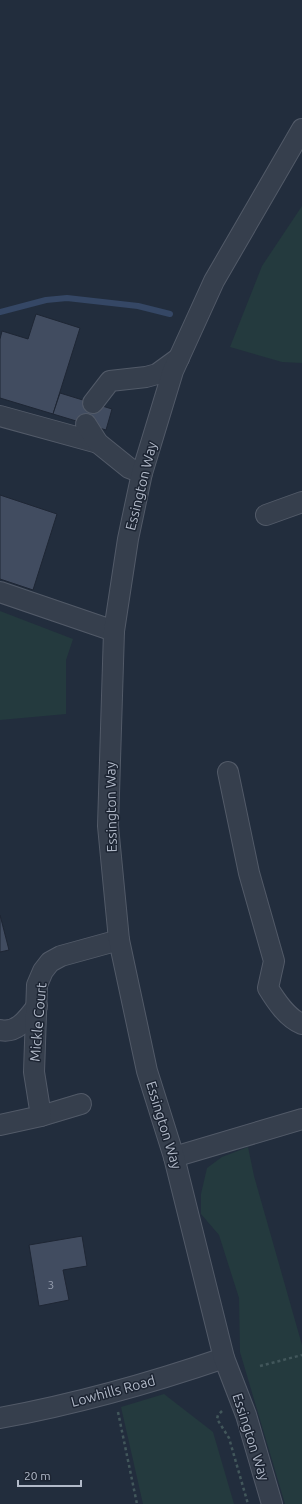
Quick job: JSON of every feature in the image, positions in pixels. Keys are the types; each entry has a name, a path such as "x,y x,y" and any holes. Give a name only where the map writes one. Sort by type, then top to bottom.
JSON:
{"street":[{"name":"Essington Way","path":"272,1504 246,1415 224,1358 174,1157 147,1071 119,940 108,826 114,631 128,539 142,473 173,371 214,281 302,129"},
{"path":"93,403 110,381 146,377 157,374 179,358"},
{"path":"0,416 98,443"},
{"path":"86,424 98,443 129,468 142,473"},
{"path":"266,515 302,502"},
{"path":"0,592 114,631"},
{"path":"228,772 249,873 274,961 268,988 277,1002 291,1017 302,1024"},
{"name":"Mickle Court","path":"41,1116 34,1072 38,985 43,971 50,962 61,956 119,940"},
{"path":"0,1030 5,1031 14,1029 25,1021 37,1006"},
{"path":"0,1125 41,1116 81,1104"},
{"path":"174,1157 302,1119"},
{"name":"Lowhills Road","path":"0,1418 114,1392 172,1376 224,1358"}],"path":[{"path":"260,1366 302,1355"},
{"path":"114,1392 137,1504"}],"green space":[{"path":"302,206 302,363 282,362 230,347 262,266"},
{"path":"0,611 73,639 66,660 66,714 0,720"},
{"path":"248,1147 254,1176 302,1345 302,1504 285,1504 240,1352 239,1298 219,1235 201,1214 201,1194 207,1168 222,1157"},
{"path":"164,1394 213,1432 234,1504 143,1504 121,1407"}],"building":[{"path":"36,314 80,328 53,414 0,398 0,339 2,331 28,339"},
{"path":"60,393 112,409 106,430 53,414"},
{"path":"0,495 57,514 33,590 0,579"},
{"path":"0,915 9,950 0,952"},
{"path":"82,1236 87,1266 63,1270 69,1300 39,1306 29,1245"}],"waterway":[{"path":"0,312 46,300 67,298 138,306 170,314"}]}
